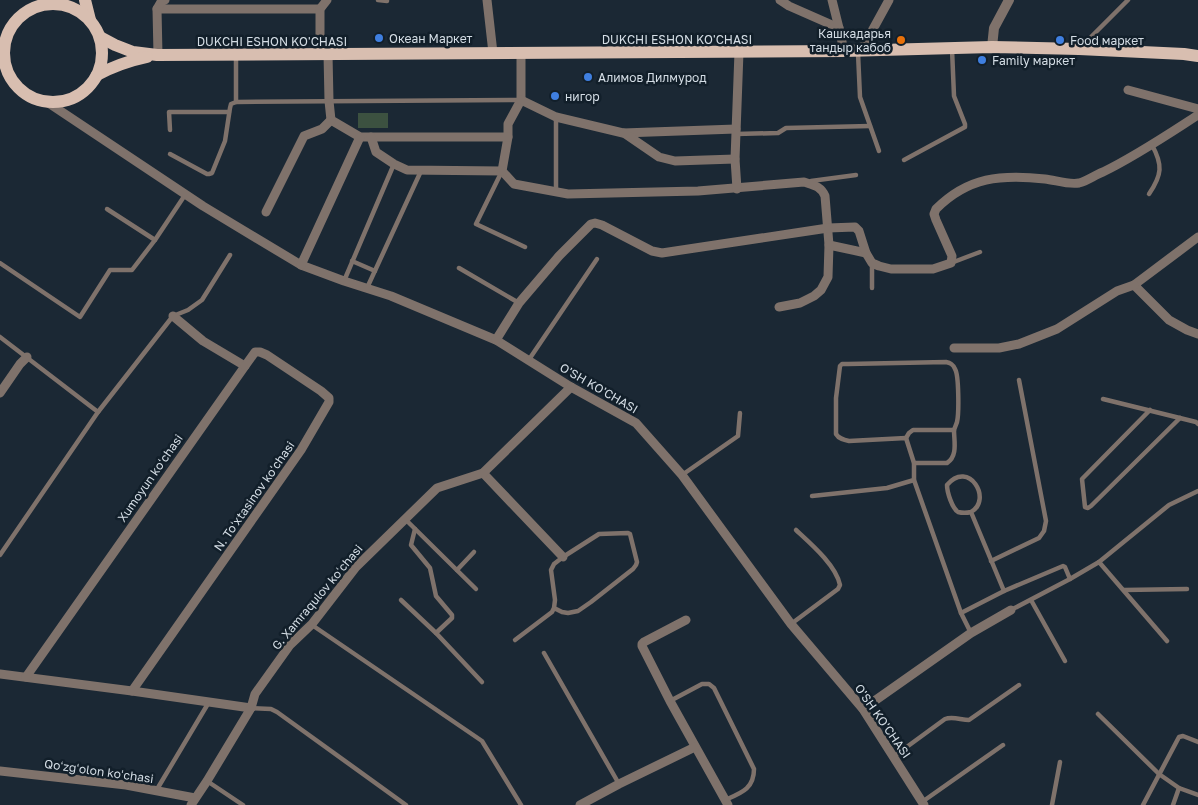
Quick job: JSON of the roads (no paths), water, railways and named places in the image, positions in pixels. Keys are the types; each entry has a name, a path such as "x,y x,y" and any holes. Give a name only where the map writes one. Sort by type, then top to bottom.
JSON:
{"main road":[{"path":"85,0 90,20"},
{"path":"44,2 68,6 90,20 100,37 103,50 102,63 97,75 88,88 76,97 62,102 46,102 32,98 19,89 5,75 3,51 6,29 30,9 44,2"},
{"path":"100,37 133,52 157,55"},
{"name":"DUKCHI ESHON KO'CHASI","path":"157,55 860,51 992,47 1079,49 1198,56"},
{"path":"97,75 128,61 157,55"}],"street":[{"path":"157,55 156,9 165,0"},
{"path":"327,0 320,9 331,120"},
{"path":"487,0 493,53"},
{"path":"780,0 789,6 840,28"},
{"path":"832,0 844,51"},
{"path":"860,51 889,0"},
{"path":"992,47 994,28 1009,0"},
{"path":"156,9 320,9"},
{"path":"737,189 736,132 739,52"},
{"path":"502,171 508,137 508,124 521,100 521,53"},
{"path":"1128,90 1198,109"},
{"path":"521,100 556,117 623,132 736,132"},
{"name":"O'SH KO'CHASI","path":"46,102 203,206 301,265 391,296 496,340 571,388 636,423 682,475 792,624 863,709 923,804"},
{"path":"496,340 519,303 559,256 591,224 602,225 652,250 662,252 828,228 855,227 872,263 892,269 934,269 951,263 952,256 934,214 940,205 965,187 983,180 1014,176 1072,183 1080,182 1118,164 1198,116"},
{"path":"331,120 360,137 508,137"},
{"path":"266,212 304,136 322,129 331,120"},
{"path":"623,132 666,160 736,159"},
{"path":"301,265 360,137"},
{"path":"371,137 376,152 407,170 502,171 514,184 568,194 698,192 804,182 816,186 823,190 824,196 829,245 828,278 821,290 814,296 800,303 779,307"},
{"path":"954,348 999,348 1019,344 1057,329 1117,291 1134,285 1198,237"},
{"path":"829,245 866,253"},
{"path":"1134,285 1169,320 1198,334"},
{"path":"173,316 203,341 245,366"},
{"name":"N. Toʻxtasinov koʻchasi","path":"132,691 302,450 329,402 329,398 321,391 267,355 255,352 245,366"},
{"path":"0,393 27,357"},
{"name":"Xumoyun koʻchasi","path":"26,677 245,366"},
{"name":"G. Xamraqulov koʻchasi","path":"193,802 208,781 251,708 255,694 290,645 312,624 356,567 437,488 483,473 571,388"},
{"path":"483,473 562,557"},
{"path":"863,709 971,633 1011,610"},
{"path":"686,620 644,642 642,644 643,650 726,803"},
{"path":"0,674 251,708"},
{"path":"580,805 696,747"},
{"name":"Qoʻzgʻolon koʻchasi","path":"0,771 126,785 156,791 193,802"}],"lane":[{"path":"378,0 387,1"},
{"path":"1079,49 1128,0"},
{"path":"904,160 965,127 954,96 952,48"},
{"path":"860,51 860,97 879,151"},
{"path":"236,55 236,102"},
{"path":"170,154 207,174 211,174 225,141 231,104 236,102 521,100"},
{"path":"170,130 169,112 229,112"},
{"path":"556,117 556,192"},
{"path":"736,132 778,133 791,127 870,126"},
{"path":"1149,194 1156,184 1160,164 1151,144"},
{"path":"344,281 394,164"},
{"path":"367,288 421,171"},
{"path":"502,171 476,224 525,247"},
{"path":"804,182 856,175"},
{"path":"0,264 80,317 110,270 132,270 155,240 185,194"},
{"path":"106,209 155,240"},
{"path":"951,263 980,252"},
{"path":"0,555 98,412 173,316 188,310 202,300 230,255"},
{"path":"528,361 597,259"},
{"path":"352,261 375,271"},
{"path":"872,263 872,288"},
{"path":"459,268 519,303"},
{"path":"0,337 98,412"},
{"path":"906,438 849,441 838,437 836,434 836,398 839,369 842,364 949,362 954,365 958,381 954,454 947,463 914,463"},
{"path":"991,561 1039,538 1044,531 1046,521 1019,380"},
{"path":"1103,399 1198,424"},
{"path":"1150,410 1082,480 1085,507 1091,506 1180,418"},
{"path":"682,475 738,436 740,413"},
{"path":"954,430 913,430 906,438 914,463 914,480 961,613 971,633"},
{"path":"968,477 977,485 978,506 971,512 956,510 948,493 947,485 952,480 968,477"},
{"path":"812,496 887,488 914,480"},
{"path":"1011,610 1070,580 1099,562 1169,505 1198,491"},
{"path":"971,512 1004,591"},
{"path":"405,519 476,589"},
{"path":"415,529 411,545 430,568 436,596 452,615 451,619 436,633"},
{"path":"792,624 838,589 840,585 838,578 822,555 796,530"},
{"path":"515,640 552,612 555,600 552,570 554,564 599,534 628,533 631,537 637,562 636,565 592,602 578,611 568,613 554,608"},
{"path":"457,570 474,552"},
{"path":"1099,562 1166,641"},
{"path":"961,613 1004,591 1063,566 1070,580"},
{"path":"1124,590 1187,589"},
{"path":"401,600 436,633 482,682"},
{"path":"1031,600 1065,661"},
{"path":"312,624 482,740 521,805"},
{"path":"544,653 619,784"},
{"path":"670,701 702,684 709,684 714,688 754,769 752,783 744,792 726,803"},
{"path":"893,757 945,719 950,717 969,720 1019,685"},
{"path":"156,791 209,702"},
{"path":"251,708 271,709 277,712 406,805"},
{"path":"1098,714 1159,774 1179,788 1198,795"},
{"path":"1143,805 1179,736 1198,742"},
{"path":"923,804 1003,745"},
{"path":"1052,805 1060,762"},
{"path":"208,781 242,805"},
{"path":"1173,805 1179,788"}],"place":[{"name":"Океан Маркет","path":"379,38"},
{"name":"Кашкадарья тандыр кабоб","path":"901,40"},
{"name":"Food маркет","path":"1060,40"},
{"name":"Family маркет","path":"982,60"},
{"name":"Алимов Дилмурод","path":"588,77"},
{"name":"нигор","path":"555,96"}]}
